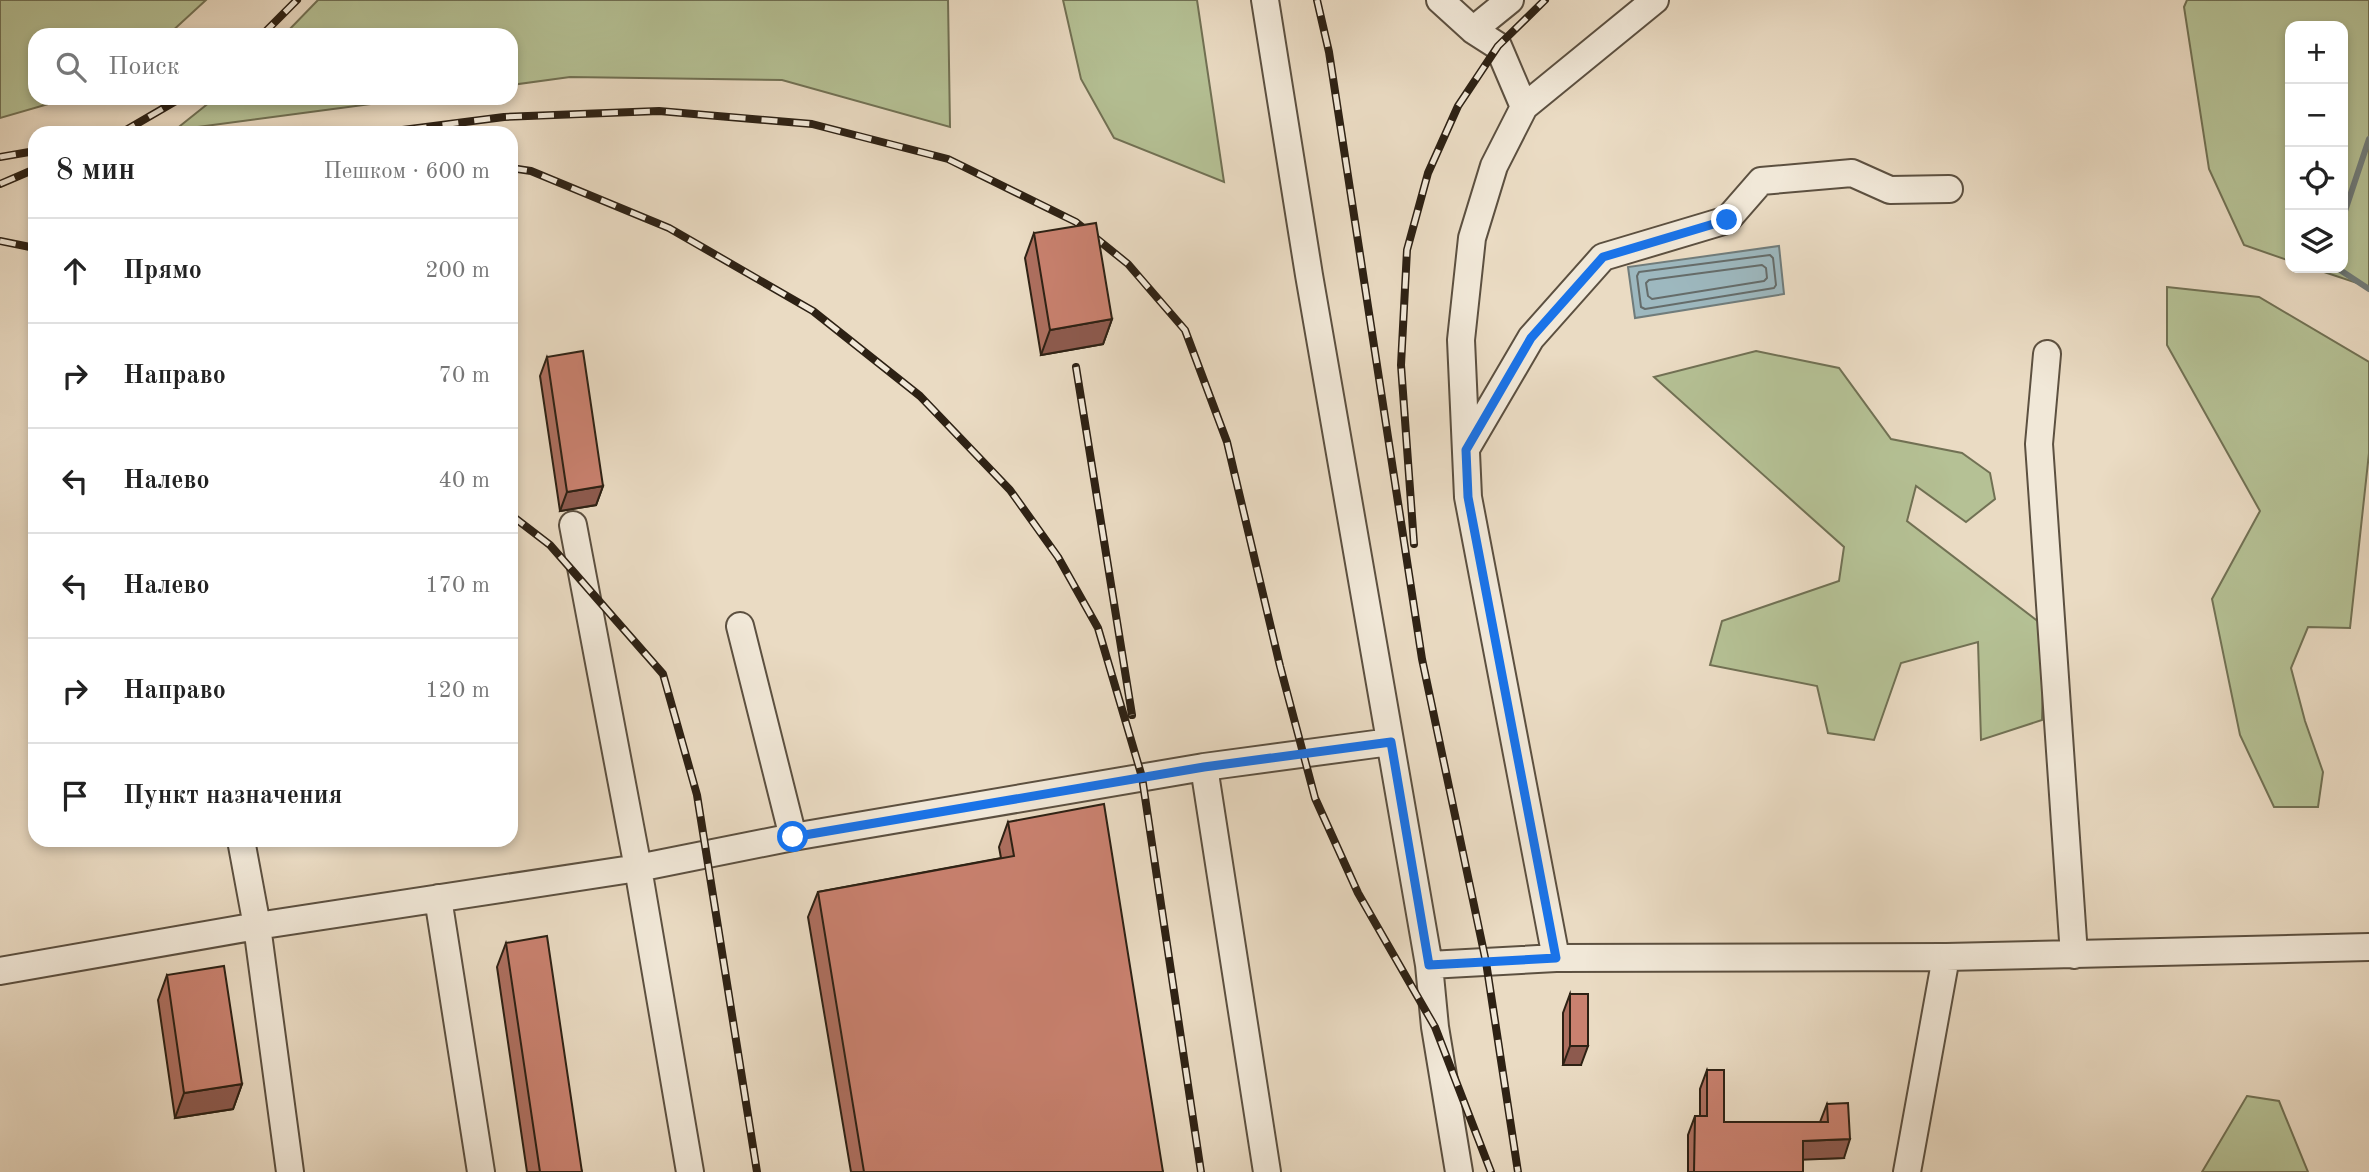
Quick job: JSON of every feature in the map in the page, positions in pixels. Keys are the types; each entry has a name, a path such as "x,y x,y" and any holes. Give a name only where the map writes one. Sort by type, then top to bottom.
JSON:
{"street":[{"path":"1265,0 1311,288 1429,965 1434,1027 1459,1172"},
{"path":"1440,0 1473,30 1497,46 1524,107"},
{"path":"1473,30 1510,0"},
{"path":"1556,958 1468,497 1461,340 1472,238 1494,166 1524,107 1655,0"},
{"path":"1466,450 1531,338 1603,257 1727,220 1761,181 1852,173 1890,190 1949,189"},
{"path":"2047,354 2039,444 2074,955"},
{"path":"573,525 638,868 690,1172"},
{"path":"740,626 793,837"},
{"path":"0,971 257,926 638,868 793,837 1204,767 1391,742"},
{"path":"1204,767 1267,1172"},
{"path":"243,847 257,926 289,1172"},
{"path":"438,898 481,1172"},
{"path":"1429,965 1556,958 1946,957 2369,947"},
{"path":"1907,1172 1946,957"}],"green space":[{"path":"0,0 206,0 176,28 28,28 28,105 45,105 0,118"},
{"path":"318,0 948,0 950,127 782,80 570,77 518,84 518,28 291,28"},
{"path":"1063,0 1197,0 1224,182 1114,138 1081,79"},
{"path":"2187,0 2369,0 2369,287 2327,273 2348,273 2348,21 2285,21 2285,259 2244,245 2209,169 2184,7"},
{"path":"206,105 363,105 205,126 180,126"},
{"path":"2167,287 2259,297 2369,362 2369,453 2350,628 2308,627 2291,668 2305,721 2323,772 2318,807 2274,807 2240,735 2212,599 2260,511 2167,345"},
{"path":"1756,351 1839,368 1891,439 1962,453 1990,473 1995,499 1966,522 1916,486 1907,521 2044,626 2042,720 1981,740 1978,642 1901,663 1874,740 1828,733 1817,686 1710,665 1722,621 1839,581 1844,547 1654,377"},
{"path":"2247,1096 2279,1101 2308,1172 2202,1172"}],"water":[{"path":"1779,246 1784,294 1635,318 1628,267"}],"building":[{"path":"1096,223 1112,319 1050,330 1034,233"},
{"path":"583,351 603,486 567,492 547,357"},
{"path":"1104,804 1163,1172 864,1172 818,892 1014,856 1008,822"},
{"path":"547,936 582,1172 540,1172 506,943"},
{"path":"224,966 242,1084 184,1093 167,975"},
{"path":"1570,994 1588,994 1588,1046 1570,1046"},
{"path":"1707,1070 1724,1070 1724,1122 1828,1122 1827,1104 1848,1103 1850,1139 1803,1141 1803,1172 1694,1172 1695,1116 1707,1116"}],"waterway":[{"path":"2345,210 2369,139"},
{"path":"2345,273 2369,289"}],"railway":[{"path":"269,28 297,0"},
{"path":"1317,0 1329,52 1422,659 1486,962 1518,1172"},
{"path":"1414,544 1401,365 1407,250 1428,173 1458,106 1498,46 1545,0"},
{"path":"133,126 169,105"},
{"path":"434,126 504,117 659,111 812,124 948,159 1076,222 1128,264 1185,330 1227,442 1280,666 1315,798 1358,893 1435,1027 1491,1172"},
{"path":"0,157 28,152"},
{"path":"518,169 531,171 669,228 813,311 920,396 1010,490 1058,557 1098,628 1142,777 1201,1172"},
{"path":"0,184 28,172"},
{"path":"0,241 28,247"},
{"path":"1076,367 1132,715"},
{"path":"518,520 550,545 663,674 697,795 757,1172"}],"route":[{"path":"793,837 1204,767 1391,742 1429,965 1556,958 1468,497 1466,450 1531,338 1603,257 1727,220"}]}
